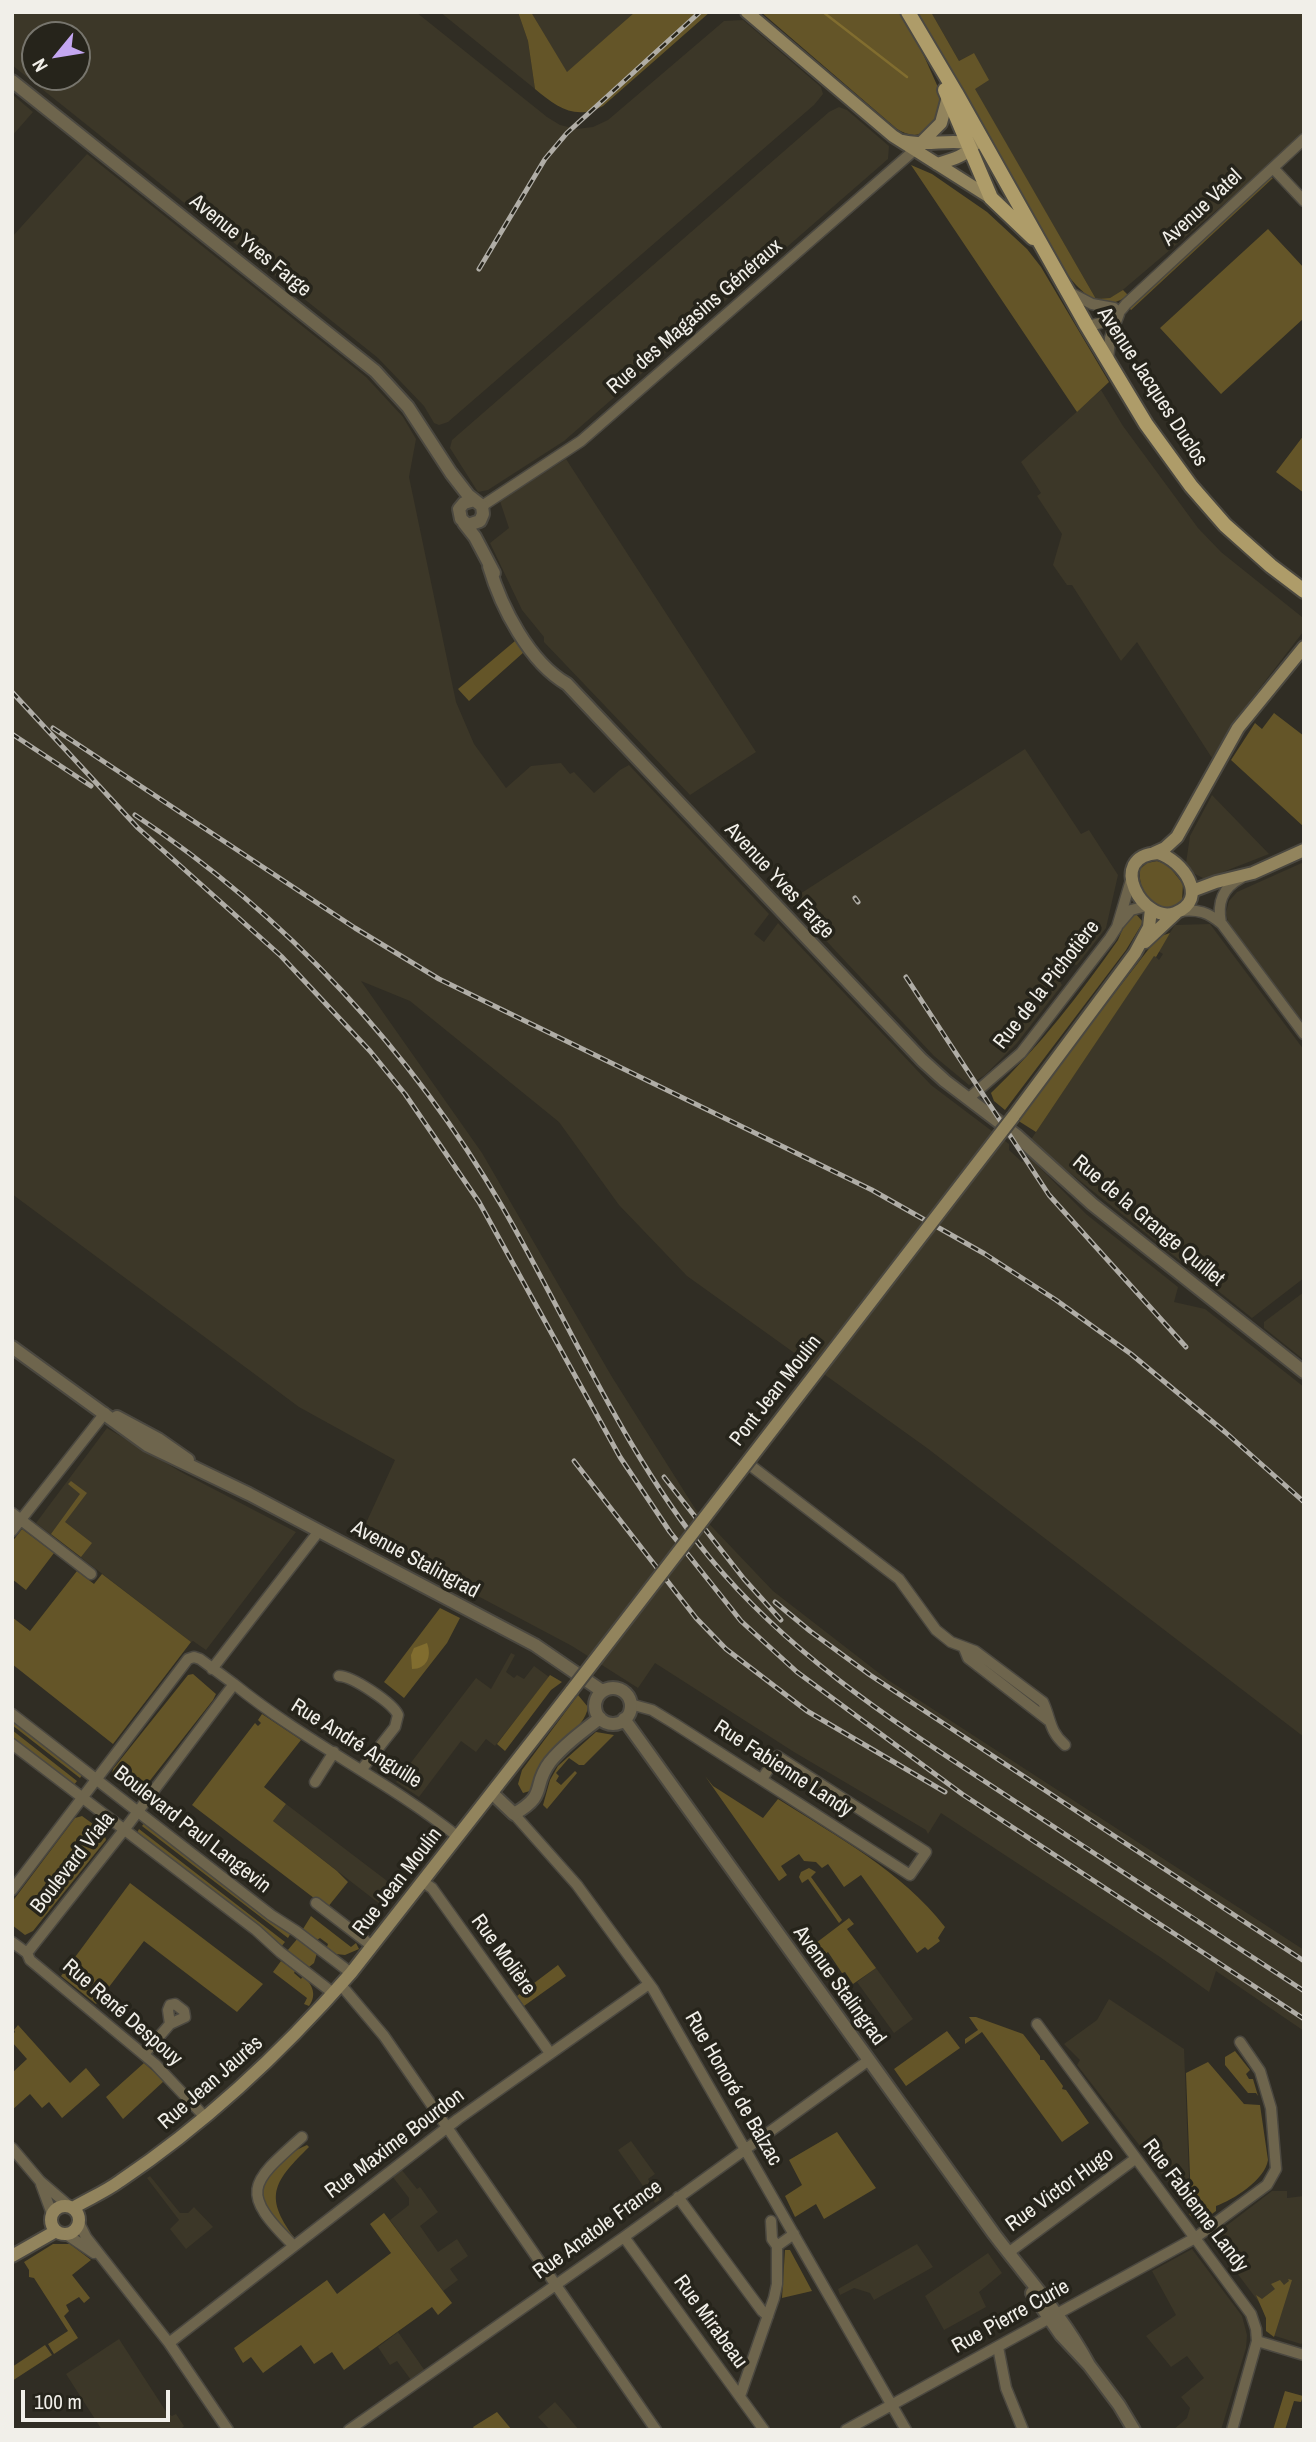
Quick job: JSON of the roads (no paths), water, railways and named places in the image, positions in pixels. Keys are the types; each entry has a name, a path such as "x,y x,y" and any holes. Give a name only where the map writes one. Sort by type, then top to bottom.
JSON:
{"main road":[{"path":"747,12 900,140 918,147 937,164 991,198 1044,249"},
{"path":"908,12 975,143 991,198"},
{"path":"928,47 948,97 975,143"},
{"path":"918,147 941,123 948,97"},
{"path":"918,147 975,143"},
{"path":"937,164 955,158 975,143"},
{"name":"Avenue Jacques Duclos","path":"975,143 1044,249 1146,424 1207,506 1242,542 1304,591"},
{"path":"1178,912 1161,914 1149,907 1136,892 1131,871 1141,857 1166,848 1177,838 1238,728 1304,647"},
{"path":"1192,891 1253,873 1304,850"},
{"path":"1135,953 1186,905 1192,891 1189,878 1180,866 1166,856 1154,853"},
{"path":"1135,953 1149,928 1149,907"},
{"name":"Pont Jean Moulin","path":"492,1793 1013,1117 1135,953"},
{"name":"Rue Jean Moulin","path":"337,1989 492,1793"},
{"name":"Rue Jean Jaurès","path":"75,2215 204,2116 263,2064 337,1989"},
{"path":"12,2248 38,2231 56,2224 72,2232 75,2215 59,2207 56,2224 12,2256"}],"street":[{"name":"Avenue Yves Farge","path":"12,81 375,371 418,420 443,461 457,494 459,509"},
{"name":"Avenue Vatel","path":"1087,326 1103,312 1116,311 1126,304 1304,139"},
{"name":"Rue des Magasins Généraux","path":"478,503 581,441 918,147"},
{"path":"1273,168 1304,201"},
{"path":"1068,291 1092,304 1116,311 1108,362"},
{"name":"Avenue Yves Farge","path":"443,461 478,503"},
{"path":"464,503 478,503 484,514 480,521 473,525 464,523 459,509 464,503"},
{"name":"Avenue Yves Farge","path":"480,521 477,531 480,546"},
{"name":"Avenue Yves Farge","path":"464,523 480,546 502,601 520,636 922,1060 969,1098"},
{"path":"1222,924 1219,907 1224,892 1238,879 1253,873"},
{"name":"Rue de la Pichotière","path":"969,1098 1021,1053 1116,927 1131,880"},
{"path":"1192,891 1201,905 1222,924 1304,1034"},
{"path":"1116,927 1128,912 1137,907 1149,907"},
{"path":"1178,912 1199,910 1212,914"},
{"name":"Rue de la Grange Quillet","path":"969,1098 1024,1142 1092,1204 1304,1372"},
{"name":"Avenue Stalingrad","path":"12,1347 105,1413 158,1439 205,1472 535,1645 602,1691"},
{"path":"12,1531 105,1413"},
{"path":"746,1462 899,1579 936,1630 951,1642 975,1651 1043,1702 1054,1732 1065,1745"},
{"path":"12,1513 91,1574"},
{"path":"212,1669 319,1531"},
{"name":"Boulevard Viala","path":"12,1890 188,1659 194,1657 200,1660 234,1684 27,1953"},
{"path":"339,1676 350,1677 382,1697 395,1708 398,1715 395,1727 362,1769"},
{"name":"Rue André Anguille","path":"234,1684 278,1718 415,1803 457,1836"},
{"path":"612,1688 622,1690 630,1704 628,1715 614,1723 600,1718 596,1713 595,1701 602,1691 612,1688"},
{"name":"Rue Fabienne Landy","path":"630,1704 652,1710 910,1875 926,1852 777,1756 762,1779"},
{"name":"Boulevard Paul Langevin","path":"12,1714 271,1915 351,1973"},
{"path":"514,1814 534,1801 544,1772 554,1757 600,1718"},
{"name":"Avenue Stalingrad","path":"624,1719 1008,2253 1040,2290 1053,2315 1135,2430"},
{"name":"Boulevard Paul Langevin","path":"12,1744 256,1930 280,1952 337,1989 379,2029 656,2430"},
{"path":"315,1782 334,1752"},
{"name":"Rue Honoré de Balzac","path":"492,1793 577,1885 649,1984 906,2430"},
{"name":"Rue Molière","path":"423,1882 432,1888 550,2053"},
{"path":"316,1903 372,1946"},
{"name":"Rue René Despouy","path":"12,1942 144,2054 182,2090 204,2116"},
{"name":"Rue Maxime Bourdon","path":"169,2343 447,2127 649,1984"},
{"path":"144,2054 170,2024"},
{"name":"Rue Fabienne Landy","path":"1037,2024 1107,2115 1113,2130 1247,2308 1254,2322 1257,2341"},
{"name":"Rue Pierre Curie","path":"846,2430 1195,2238 1267,2185 1276,2169 1271,2108 1256,2064 1240,2042"},
{"name":"Rue Anatole France","path":"349,2430 624,2237 869,2060"},
{"path":"294,2246 265,2216 259,2204 258,2192 263,2174 302,2137"},
{"path":"12,2148 75,2215 86,2237 169,2343 228,2430"},
{"name":"Rue Victor Hugo","path":"1008,2253 1135,2159"},
{"path":"40,2180 56,2224 111,2266"},
{"path":"678,2197 768,2316"},
{"path":"740,2396 777,2284 777,2246 772,2239 771,2221"},
{"path":"777,2246 794,2234"},
{"name":"Rue Mirabeau","path":"624,2237 764,2430"},
{"path":"1232,2430 1257,2341 1304,2355"},
{"path":"998,2347 1006,2388 1023,2430"},
{"name":"Avenue Stalingrad","path":"1119,2405 1144,2430"}],"waterway":[{"path":"823,12 907,77"}],"railway":[{"path":"479,269 545,159 567,133 700,12"},
{"path":"12,692 138,828 281,956 370,1051 405,1094 479,1202 620,1457 670,1532 741,1621 797,1672 962,1794 1304,2019"},
{"path":"53,728 355,928 439,979 872,1190 985,1254 1056,1300 1131,1354 1304,1502"},
{"path":"12,734 91,786"},
{"path":"135,815 190,854 294,942 386,1041 467,1150 503,1208 599,1387 651,1475 679,1518 743,1595 777,1629 891,1719 1304,1991"},
{"path":"855,898 858,902"},
{"path":"906,977 1049,1195 1186,1347"},
{"path":"574,1461 696,1618 726,1649 807,1711 945,1792"},
{"path":"664,1477 744,1579 781,1620"},
{"path":"775,1602 870,1675 1304,1961"}]}
